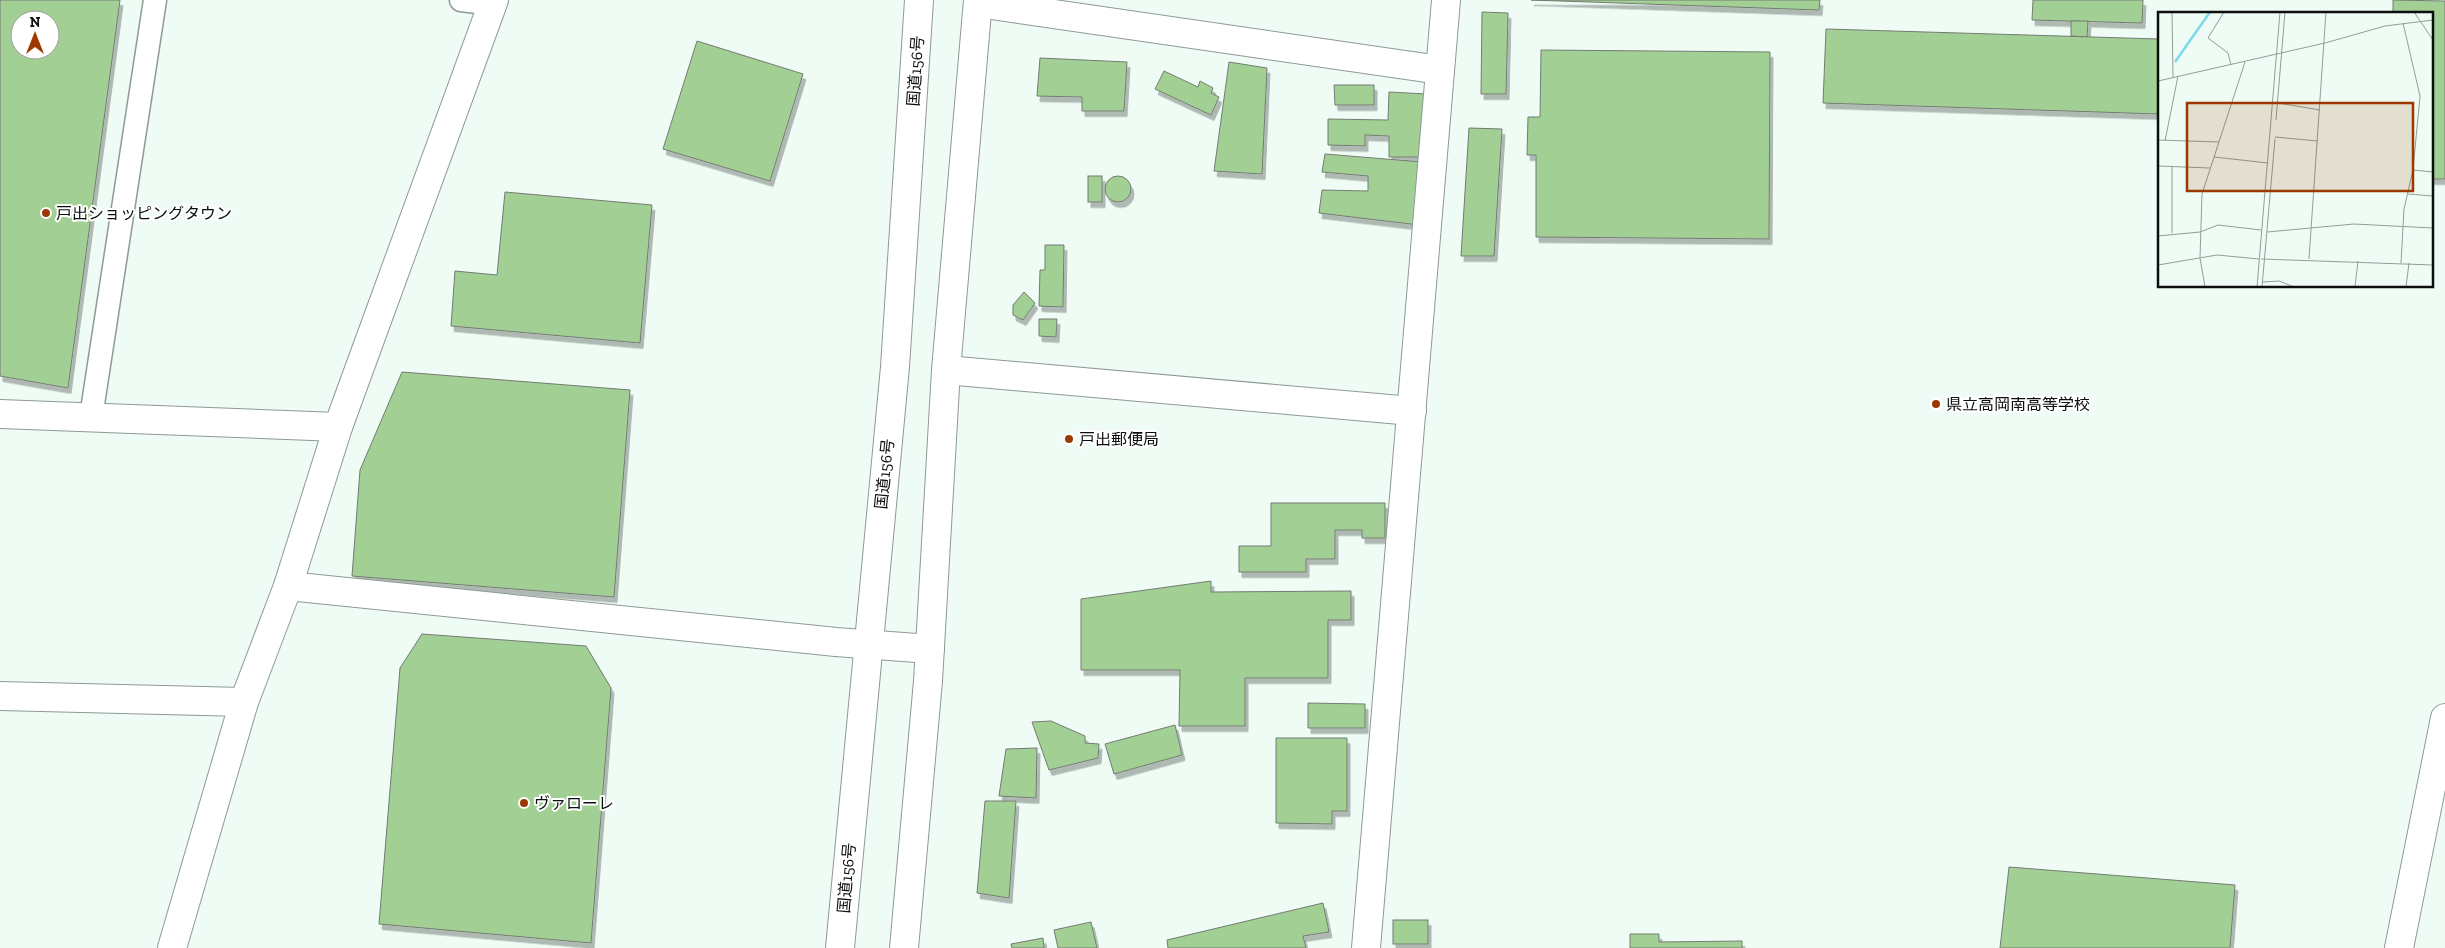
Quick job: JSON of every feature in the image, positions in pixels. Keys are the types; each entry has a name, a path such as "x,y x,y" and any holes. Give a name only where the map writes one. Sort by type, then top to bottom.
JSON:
{"main road":[{"name":"国道156号","path":"840,948 895,367 919,0"},
{"path":"1366,948 1446,0"},
{"path":"904,948 930,649 946,370 978,1 1440,70"},
{"path":"172,948 244,702 288,586 338,427 493,2"},
{"path":"946,370 1412,411"},
{"path":"0,414 338,427"},
{"path":"288,586 930,649"},
{"path":"0,696 244,702"},
{"path":"2400,948 2445,718"}],"lane":[{"path":"91,417 155,0"},
{"path":"461,0 493,2"}],"building":[{"name":"戸出ショッピングタウン","path":"0,0 120,0 68,388 0,376"},
{"path":"1531,0 1820,0 1819,10"},
{"path":"2033,0 2143,0 2142,23 2032,20"},
{"path":"2393,0 2445,1 2445,179 2432,179 2432,12 2393,12"},
{"path":"1482,12 1508,13 1506,94 1481,94"},
{"path":"2071,21 2088,21 2087,37 2071,36"},
{"path":"1826,29 2158,39 2158,114 1823,103"},
{"path":"697,41 803,74 770,181 663,149"},
{"path":"1541,50 1770,52 1769,239 1536,237 1536,155 1527,155 1528,117 1540,117"},
{"path":"1040,58 1127,62 1124,111 1082,111 1082,97 1037,96"},
{"path":"1229,62 1267,68 1262,174 1214,171"},
{"path":"1164,71 1198,87 1200,81 1213,88 1211,93 1219,97 1211,115 1155,89"},
{"path":"1334,85 1374,85 1374,105 1335,105"},
{"path":"1389,92 1427,94 1425,157 1389,157 1389,136 1365,135 1365,146 1328,145 1328,119 1388,120"},
{"path":"1469,128 1502,129 1494,256 1461,256"},
{"path":"1325,154 1422,162 1419,225 1319,213 1322,190 1368,191 1368,176 1322,172"},
{"path":"1088,176 1102,176 1102,202 1088,202"},
{"path":"1118,176 1127,180 1131,189 1127,198 1118,202 1109,198 1105,189 1109,180"},
{"path":"505,192 652,205 640,343 451,326 455,271 497,275"},
{"path":"1045,245 1064,245 1063,307 1039,306 1040,270 1045,270"},
{"path":"1024,292 1035,303 1023,320 1013,315 1013,305"},
{"path":"1039,319 1057,319 1056,337 1039,336"},
{"path":"402,372 630,390 614,597 352,576 360,470"},
{"path":"1271,503 1385,503 1385,538 1362,538 1362,530 1335,530 1335,559 1306,559 1306,572 1239,572 1239,546 1271,546"},
{"path":"1211,581 1211,592 1351,591 1351,620 1328,620 1328,678 1245,678 1245,726 1179,726 1180,670 1081,670 1081,599"},
{"path":"422,634 586,646 611,688 591,943 379,924 400,668"},
{"path":"1308,703 1365,704 1365,728 1308,728"},
{"path":"1051,721 1085,736 1085,743 1099,744 1098,758 1049,770 1032,722"},
{"path":"1175,725 1182,755 1114,774 1105,744"},
{"path":"1276,738 1347,738 1347,811 1332,811 1332,824 1276,823"},
{"path":"1037,748 1036,798 999,796 1006,749"},
{"path":"985,801 1016,801 1009,898 977,893"},
{"path":"2009,867 2235,885 2230,948 2000,948"},
{"path":"1323,903 1329,932 1303,936 1306,948 1168,948 1167,940"},
{"path":"1393,920 1428,920 1428,944 1393,944"},
{"path":"1091,922 1097,948 1058,948 1054,930"},
{"path":"1630,934 1659,934 1659,942 1742,941 1742,948 1630,948"},
{"path":"1043,938 1044,948 1012,948 1011,944"}],"place":[{"name":"戸出ショッピングタウン","path":"46,213"},
{"name":"県立高岡南高等学校","path":"1936,404"},
{"name":"戸出郵便局","path":"1069,439"},
{"name":"ヴァローレ","path":"524,803"}]}
